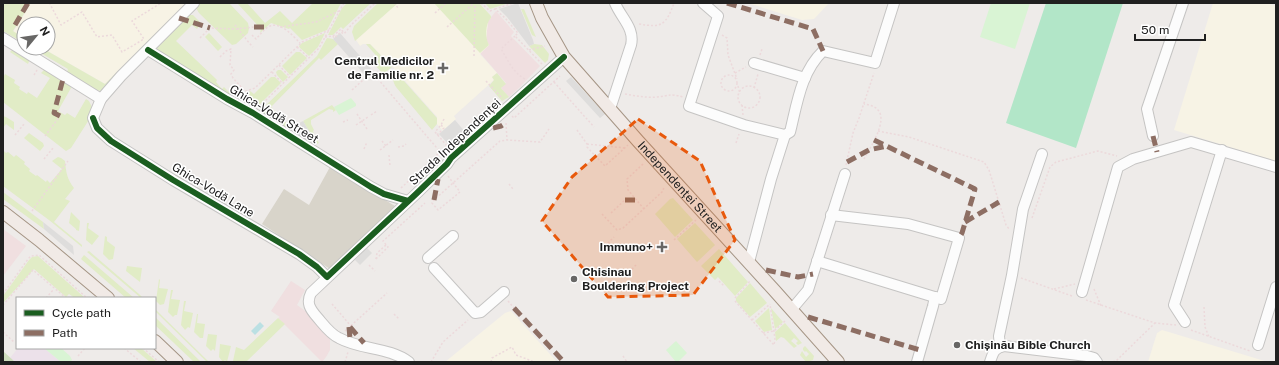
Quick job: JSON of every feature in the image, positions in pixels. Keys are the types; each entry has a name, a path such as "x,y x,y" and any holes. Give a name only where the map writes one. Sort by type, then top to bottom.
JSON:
{"main road":[{"name":"Independenței Street","path":"536,3 542,18 564,57 838,362"},
{"path":"3,212 107,297"},
{"path":"156,342 178,362"}],"street":[{"path":"3,38 101,99 121,76 194,3"},
{"path":"610,109 632,41 632,34 615,3"},
{"path":"703,3 718,16 689,106 744,125 785,135"},
{"path":"749,262 771,179 785,135 790,132 804,78 815,59 823,51 875,63 894,3"},
{"path":"1153,136 1147,109 1183,3"},
{"name":"Ghica-Vodă Street","path":"148,50 230,101 253,113 371,187 394,193 408,201"},
{"name":"Strada Independenței","path":"409,362 400,357 344,341 335,336 310,309 308,301 311,293 447,164 451,158 564,57"},
{"path":"758,64 804,78"},
{"name":"Ghica-Vodă Lane","path":"101,99 93,118 98,128 111,142 299,254 317,267 327,277"},
{"path":"1080,293 1118,167 1131,160 1191,142 1222,150 1276,168"},
{"path":"1184,325 1174,305 1222,150"},
{"path":"1000,347 999,336 1012,275 1023,209 1042,154"},
{"path":"792,309 808,290 845,174"},
{"path":"817,261 941,299 959,238 908,224 832,215"},
{"path":"428,258 453,236"},
{"path":"434,268 476,313 481,312 504,292"},
{"path":"1258,345 1276,287"},
{"path":"917,362 934,306 934,297"},
{"path":"990,362 994,350 1004,346 1088,356 1094,358 1097,362"}],"path":[{"path":"51,3 50,4 61,24 82,12 97,37 112,35 122,52 144,39 132,20 161,3"},
{"path":"253,113 319,48 344,3"},
{"path":"325,37 333,36 334,38 341,32 344,34 352,24 374,3"},
{"path":"394,3 399,9"},
{"path":"435,13 446,3"},
{"path":"448,27 474,3"},
{"path":"474,3 474,56"},
{"path":"481,3 490,11 513,3"},
{"path":"626,22 658,25 669,18 674,3"},
{"path":"496,9 518,33 501,49 510,65 520,76 529,80"},
{"path":"252,35 256,39 268,27 280,27 316,22 339,11"},
{"path":"235,25 253,47"},
{"path":"200,38 210,28 238,29 254,27"},
{"path":"280,27 287,30 300,43"},
{"path":"220,57 226,51 231,49 230,66 234,70 231,74 232,78 246,91 255,88 300,43 329,30"},
{"path":"714,30 727,38 728,55 737,79 740,94 739,98 742,105 746,108 753,108 758,104 760,98 758,92 754,88 744,88 740,94"},
{"path":"515,36 549,71"},
{"path":"529,50 545,46"},
{"path":"297,47 309,58"},
{"path":"845,174 853,133 864,104 874,72 875,63"},
{"path":"735,73 758,64"},
{"path":"754,88 758,64"},
{"path":"279,65 290,77"},
{"path":"272,72 283,84"},
{"path":"352,90 372,72 442,154"},
{"path":"737,79 733,75 728,75 723,77 721,82 723,87 728,90 735,88 737,84"},
{"path":"510,112 514,118 560,76"},
{"path":"486,81 502,98"},
{"path":"554,82 594,127"},
{"path":"230,101 242,88"},
{"path":"616,91 642,96 659,97 672,94 691,99"},
{"path":"864,104 872,106 879,111 882,119 864,159"},
{"path":"371,115 377,110"},
{"path":"357,114 367,129"},
{"path":"45,136 60,116"},
{"path":"356,125 368,117"},
{"path":"444,119 435,132 450,148"},
{"path":"343,122 348,120"},
{"path":"506,123 507,140"},
{"path":"15,135 24,124"},
{"path":"437,135 444,128 441,125"},
{"path":"446,175 451,180 455,186 460,192 438,210 432,202 450,186 456,181 500,141 540,142 549,129"},
{"path":"577,130 588,144 587,147 605,166 628,145"},
{"path":"878,130 909,137 984,162 989,170 1007,227 1018,237"},
{"path":"380,150 393,140"},
{"path":"382,141 386,146"},
{"path":"364,149 368,142"},
{"path":"398,147 406,144"},
{"path":"588,144 626,148"},
{"path":"44,159 54,148"},
{"path":"1030,224 1050,167 1054,163 1098,151 1131,160"},
{"path":"394,193 440,152"},
{"path":"389,155 390,166"},
{"path":"32,211 68,161"},
{"path":"644,163 627,179 628,190 644,209"},
{"path":"509,184 513,189"},
{"path":"602,214 614,228 620,230 663,191 664,184"},
{"path":"610,213 627,198"},
{"path":"386,244 377,253 376,259 388,247 386,244 383,241 425,203"},
{"path":"674,240 696,220"},
{"path":"605,246 614,237"},
{"path":"3,294 28,258 39,255 86,297"},
{"path":"629,272 637,264"},
{"path":"369,265 375,271"},
{"path":"3,305 33,270 65,297"},
{"path":"1012,275 1052,289 1080,293 1089,286 1094,290 1101,306"},
{"path":"719,281 724,286"},
{"path":"735,298 750,281"},
{"path":"1052,289 1072,284 1080,293 1101,306 1155,323 1184,325 1209,336 1251,351 1258,345"},
{"path":"47,297 54,288"},
{"path":"341,335 387,293"},
{"path":"735,301 751,320 774,345 775,339 770,304 751,320"},
{"path":"332,304 351,326"},
{"path":"1204,307 1205,327 1209,336"},
{"path":"431,362 444,342 476,313"},
{"path":"394,314 399,319"},
{"path":"763,333 774,331 785,321"},
{"path":"1113,362 1117,360 1155,323"},
{"path":"3,332 14,342"},
{"path":"490,362 492,358 512,347 516,355 533,362"},
{"path":"78,356 83,349"},
{"path":"125,349 141,362"},
{"path":"144,349 159,362"},
{"path":"345,362 348,352"},
{"path":"623,356 627,362"}],"highlighted area":[{"path":"638,119 700,161 735,240 693,295 608,297 542,221 572,177"}],"shaded area":[{"path":"31,3 186,3 105,84 56,56 56,16 23,16"},
{"name":"Centrul Medicilor de Familie nr. 2","path":"391,3 479,3 491,16 488,21 486,40 489,45 480,54 497,73 492,77 494,80 454,116 456,119 443,131 437,124 437,117 392,66 370,44 363,44 360,46 354,37"},
{"path":"518,3 533,40 534,44 529,46 499,9"},
{"path":"748,3 829,3 814,19 802,20"},
{"path":"1213,3 1267,3 1276,6 1276,161 1174,130"},
{"path":"496,11 514,32 511,36 540,66 509,97 501,88 506,83 480,53 489,45 486,40 488,21"},
{"path":"340,33 372,70 366,76 333,39"},
{"path":"571,77 605,114 600,118 566,81"},
{"path":"455,120 466,133 450,146 439,134"},
{"path":"303,121 317,144 312,147 288,129"},
{"path":"330,167 395,206 330,269 262,224 284,189 309,205"},
{"path":"43,222 73,246 74,255 44,229"},
{"path":"3,229 26,246 3,276"},
{"path":"367,248 372,253 360,265 355,260"},
{"path":"291,281 305,290 297,305 312,316 330,337 330,350 322,362 278,318 280,317 271,311"},
{"path":"511,311 557,362 445,362 505,313"},
{"path":"1162,330 1268,362 1148,362 1157,333"},
{"path":"17,349 45,349 61,362 15,362 10,358"}],"green space":[{"path":"3,3 31,3 23,16 16,16 16,26 13,31 16,33 16,38 3,31"},
{"path":"199,3 229,3 248,23 248,33 236,44 232,45 199,13 196,8"},
{"path":"237,3 247,3 265,23 280,11 292,23 313,3 341,3 327,30 302,40 290,28 289,29 271,23 260,33 261,29"},
{"path":"347,3 371,3 343,29 341,27 333,35 328,35 342,8"},
{"path":"378,3 398,3 355,41 352,32 354,26"},
{"path":"434,3 479,3 491,16 486,31 489,45 480,53"},
{"path":"485,3 509,3 490,9"},
{"path":"991,3 1030,3 1015,49 980,37"},
{"path":"1046,3 1123,3 1076,148 1006,123"},
{"path":"521,9 524,9 536,37 532,35"},
{"path":"188,15 193,15 200,22 200,25 197,29 192,25 176,41 217,80 216,82 222,89 224,87 230,93 227,96 155,48"},
{"path":"171,18 173,20 102,91 96,90 67,72 68,69 46,56 56,56 105,84"},
{"path":"209,33 222,47 218,51 205,37"},
{"path":"325,33 318,47 309,56 300,48 299,46 302,43"},
{"path":"327,38 333,39 338,44 321,60 319,58 271,107 291,128 288,129 262,112 263,108 317,56"},
{"path":"366,44 370,44 392,67 383,74 374,64 379,59"},
{"path":"534,44 542,45 549,54 548,60 545,63 529,46"},
{"path":"13,49 16,51 16,56 10,52"},
{"path":"296,52 300,52 307,58 290,75 282,66"},
{"path":"16,56 25,56 30,59 28,64"},
{"path":"45,69 70,85 71,88 58,111 65,115 67,113 75,118 86,99 92,107 92,115 71,148 66,151 3,102 3,76 5,74 15,80 14,83 20,87 19,89 27,94 28,92 37,98 50,78 41,73"},
{"path":"281,70 288,77 283,82 277,75 276,72"},
{"path":"397,73 437,118 437,124 432,130 396,87 393,80"},
{"path":"497,73 506,84 501,88 509,97 502,101 489,86 494,80 492,77"},
{"path":"271,77 275,77 281,83 259,105 247,93 250,91 254,94"},
{"path":"351,98 356,106 339,115 334,107"},
{"path":"332,105 336,110 333,112 333,110 329,109 311,120 315,137 319,143 317,144 303,121"},
{"path":"3,116 14,122 14,130 6,124 3,128"},
{"path":"29,133 43,143 44,146 40,151 24,138"},
{"path":"3,150 14,157 16,155 25,162 24,164 30,169 29,171 50,183 62,169 52,161 58,157 65,161 67,175 74,188 65,199 70,201 54,222 82,245 82,247 49,220 3,186"},
{"path":"3,192 43,222 44,229 3,199"},
{"path":"673,198 693,220 675,237 655,214 670,199"},
{"path":"71,212 80,221 79,231 69,223"},
{"path":"87,223 89,223 88,228 99,236 92,245 86,240"},
{"path":"695,223 715,245 697,262 677,239"},
{"path":"105,236 107,237 107,241 115,247 113,259 109,260 103,254"},
{"path":"719,249 748,282 735,296 718,277 715,280 701,266"},
{"path":"89,251 142,297 140,297 87,252"},
{"path":"84,255 133,297 125,297 81,259"},
{"path":"38,256 84,297 74,297 69,294 66,297 34,269 3,303 3,296 32,257"},
{"path":"127,266 142,268 140,282 126,271"},
{"path":"159,279 159,288 168,289 164,304 160,305 156,301"},
{"path":"750,283 767,303 750,317 736,301 736,298"},
{"path":"171,290 173,290 171,299 180,300 177,315 173,317 168,312"},
{"path":"184,301 186,301 184,311 193,313 190,328 188,327 185,330 181,325"},
{"path":"769,308 772,330 764,332 755,321"},
{"path":"771,308 783,322 775,329"},
{"path":"156,310 209,362 207,362 156,312"},
{"path":"197,314 197,323 205,324 203,338 200,338 194,332"},
{"path":"156,318 201,362 194,362 156,326"},
{"path":"278,318 285,324 246,362 233,361 236,347 244,350"},
{"path":"785,323 802,343 798,345 796,343 798,341 794,338 791,341 797,346 794,348 784,338 781,337 776,341 775,332"},
{"path":"208,334 217,335 215,351 213,349 211,351 206,346"},
{"path":"676,341 687,353 678,362 676,362 666,350"},
{"path":"220,344 231,346 227,362 225,360 223,362 219,357"},
{"path":"805,346 814,356 813,360 806,362 800,355 802,351 806,357 809,354 803,350"},
{"path":"45,349 62,349 72,360 70,362 61,362"},
{"path":"134,349 142,349 157,362 150,362"},
{"path":"3,351 15,362 3,362"}],"water":[{"path":"260,322 264,326 255,335 251,331"}],"marked path":[{"path":"15,25 28,3"},
{"path":"727,3 813,29 823,51"},
{"path":"179,18 210,28"},
{"path":"254,27 268,27"},
{"path":"60,116 54,113 63,79"},
{"path":"493,128 506,123"},
{"path":"1153,136 1157,152"},
{"path":"874,140 975,189 962,233 959,238"},
{"path":"847,162 869,150 887,146"},
{"path":"434,200 438,179"},
{"path":"625,200 636,200"},
{"path":"965,222 999,202"},
{"path":"766,270 798,277 813,274"},
{"path":"514,308 564,362"},
{"path":"808,317 920,350"},
{"path":"349,327 350,339"},
{"path":"350,327 364,343"}],"cycle path":[{"path":"148,50 227,99 253,113 371,187 384,194 408,201"},
{"path":"93,118 97,128 111,141 173,180 299,254 317,267 327,277 416,194 447,164 451,158 564,57"}],"place":[{"name":"Centrul Medicilor de Familie nr. 2","path":"443,68"},
{"name":"Immuno+","path":"662,247"},
{"name":"Chisinau Bouldering Project","path":"574,279"},
{"name":"Chișinău Bible Church","path":"957,345"}]}
